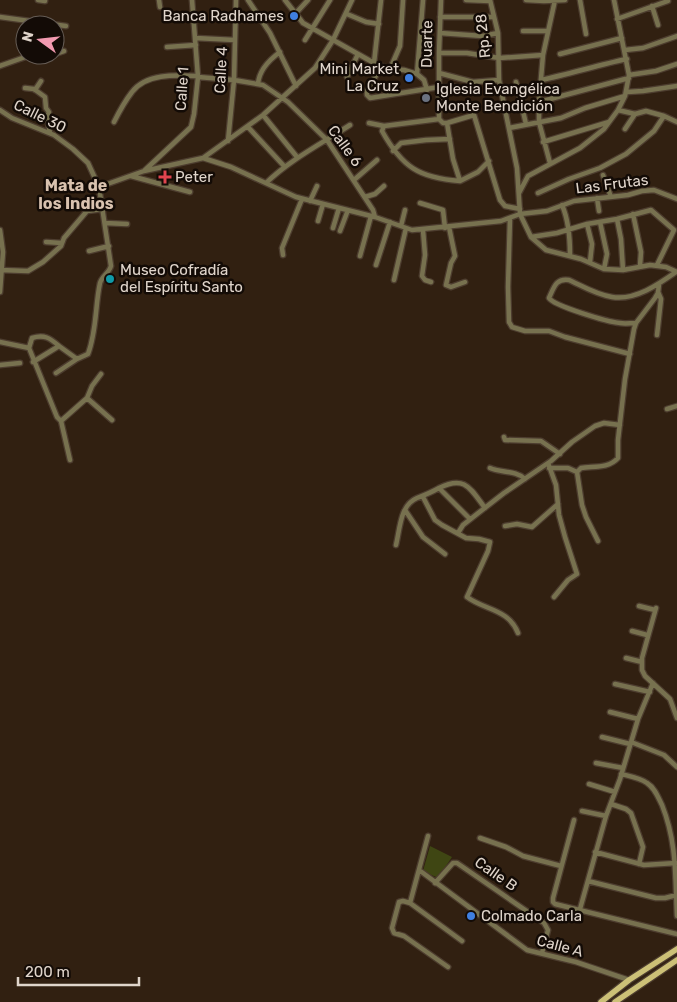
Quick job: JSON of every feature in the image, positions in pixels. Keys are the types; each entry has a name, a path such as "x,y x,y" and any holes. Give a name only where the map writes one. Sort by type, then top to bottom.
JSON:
{"main road":[{"path":"601,1002 629,980 677,948"},
{"path":"615,1002 677,960"}],"street":[{"path":"38,0 45,1"},
{"path":"160,0 160,7"},
{"name":"Calle 1","path":"99,187 144,170 190,128 194,114 198,76 192,0"},
{"name":"Calle 4","path":"228,141 234,80 236,0"},
{"path":"248,0 260,16 296,86"},
{"path":"284,0 295,14 313,29 374,63 390,69 404,70 417,74 424,80 427,90"},
{"path":"295,14 308,0"},
{"path":"305,40 330,0"},
{"path":"144,170 203,158 263,115 315,68 333,40 352,0"},
{"path":"374,63 381,0"},
{"path":"390,69 400,46 403,0"},
{"path":"417,74 423,0"},
{"name":"Duarte","path":"439,119 441,0"},
{"path":"466,0 490,0"},
{"name":"Rp. 28","path":"490,0 498,33 498,80 517,168 520,212"},
{"path":"527,0 565,0"},
{"path":"550,164 539,122 539,102 543,55 555,0"},
{"path":"580,0 586,34"},
{"path":"520,193 528,176 580,148 604,129 618,110 626,94 629,77 627,59 614,0"},
{"path":"617,19 668,1"},
{"path":"652,6 658,25"},
{"path":"347,14 366,22 379,24"},
{"path":"0,17 66,26"},
{"path":"440,17 494,17"},
{"path":"523,31 548,31"},
{"path":"440,33 483,36 498,33"},
{"path":"625,50 643,48 677,36"},
{"path":"195,38 235,40"},
{"path":"560,54 622,38"},
{"path":"166,47 196,45"},
{"path":"258,84 258,79 265,66 280,52"},
{"path":"439,53 467,52 499,58 543,55"},
{"path":"347,77 358,54"},
{"path":"541,80 627,59"},
{"path":"0,66 15,61"},
{"path":"539,102 677,64"},
{"path":"382,66 368,90 367,95 370,98 439,87 456,87"},
{"path":"439,73 473,82 498,80"},
{"name":"Calle 6","path":"114,122 131,93 144,82 174,75 234,80 263,85 283,98 327,140 373,210 373,217"},
{"path":"35,90 41,81"},
{"path":"516,82 526,124"},
{"path":"509,128 561,118 626,94 677,86"},
{"path":"25,88 35,90 45,97 46,108 49,112 47,117 50,133"},
{"name":"Calle 30","path":"0,110 12,118 50,133 73,148 88,163 99,187 111,266 100,283 98,309 88,354 77,359"},
{"path":"618,110 634,114 646,111 677,122"},
{"path":"625,129 634,114"},
{"path":"263,115 297,157"},
{"path":"369,123 384,126 439,119 443,123 447,123 473,115 476,116 501,204 520,212 531,237 546,250 570,255 604,269 622,270 640,266 658,266 676,272"},
{"path":"538,193 600,168 626,154 654,131 664,116"},
{"path":"543,142 610,121"},
{"path":"447,123 453,159 460,181"},
{"path":"266,183 297,157 350,125"},
{"path":"384,126 382,131 393,151 401,160 423,173 448,181 460,181 478,172 489,162"},
{"path":"248,127 284,166"},
{"path":"393,151 401,143 410,141 450,139"},
{"name":"Las Frutas","path":"203,158 256,177 302,199 373,217 412,230 447,228 501,221 520,212 547,211 574,201 628,195 642,190 654,190 677,199"},
{"path":"354,180 377,160"},
{"path":"603,175 611,197"},
{"path":"130,176 190,192"},
{"path":"310,201 317,186"},
{"path":"365,197 375,194 384,186"},
{"path":"598,198 599,211"},
{"path":"283,255 282,248 302,199"},
{"path":"420,203 443,210 456,256 451,264 446,285 451,287 465,282"},
{"path":"318,221 323,204"},
{"path":"562,205 566,215 570,255"},
{"path":"333,228 339,208"},
{"path":"1,270 28,271 43,262 62,243 68,232 86,210 103,209"},
{"path":"340,232 348,210"},
{"path":"394,280 405,210"},
{"path":"531,237 557,233 587,224 653,210 674,230 658,266"},
{"path":"633,214 641,252 640,266"},
{"path":"360,256 373,217"},
{"path":"510,218 508,286 509,322 512,327 525,330 549,331 630,354"},
{"path":"617,219 621,238 622,270"},
{"path":"376,265 390,222"},
{"path":"600,222 607,258 604,269"},
{"path":"105,223 127,224"},
{"path":"587,224 592,244 590,262"},
{"path":"0,230 3,252 0,292"},
{"path":"423,230 425,255 422,276 424,280 431,282"},
{"path":"46,242 62,243"},
{"path":"90,251 109,246"},
{"path":"636,323 612,322 571,310 551,301 549,298 556,283 563,279 613,297 645,291 676,272"},
{"path":"577,472 581,468 598,468 614,463 619,454 618,440 636,323 658,292 659,284"},
{"path":"658,292 661,299 658,335"},
{"path":"56,373 77,359 48,337 32,338 29,348 33,362 57,417 61,421 70,460"},
{"path":"0,342 29,348"},
{"path":"33,362 59,346"},
{"path":"0,365 20,363"},
{"path":"61,421 87,398 92,386 101,374"},
{"path":"87,398 112,420"},
{"path":"667,409 677,406"},
{"path":"458,533 459,529 470,519 525,479 549,466 572,442 595,426 604,423 620,425"},
{"path":"504,437 505,440 541,441 560,454"},
{"path":"549,466 568,468 577,472"},
{"path":"549,466 556,485 565,537 577,574 568,580 554,597"},
{"path":"490,468 519,474 525,479"},
{"path":"577,472 584,511 598,541"},
{"path":"396,544 405,510 410,503 416,498 423,497 451,482 462,483 474,492 485,508"},
{"path":"439,488 470,519"},
{"path":"423,497 435,520 442,525 466,538 490,542 468,598 473,602 488,606 505,617 515,625 518,633"},
{"path":"505,526 517,524 532,527 558,504"},
{"path":"405,510 423,536 445,554"},
{"path":"639,606 655,609 647,635 642,670 645,676 670,699 677,718"},
{"path":"632,631 647,635"},
{"path":"626,658 642,662"},
{"path":"580,909 606,816 638,720 654,683"},
{"path":"616,684 650,692"},
{"path":"610,712 638,720"},
{"path":"602,737 630,743 664,755 677,767"},
{"path":"596,763 622,771 647,783 656,793 667,818 673,839 676,863 677,916"},
{"path":"589,784 615,792"},
{"path":"610,804 626,809 631,814 643,847 639,864"},
{"path":"582,811 606,816"},
{"path":"574,820 553,902 677,934"},
{"path":"410,903 428,836"},
{"path":"480,838 506,847 523,856 561,866"},
{"path":"595,852 639,864 676,863"},
{"name":"Calle B","path":"435,883 453,863 457,863 544,923 548,930 542,953"},
{"name":"Calle A","path":"419,870 523,948 576,962 629,980"},
{"path":"588,880 656,898 677,896"},
{"path":"448,967 404,936 392,931 399,902 410,903 462,941"}],"green space":[{"path":"430,846 452,857 438,878 423,871"}],"place":[{"name":"Banca Radhames","path":"294,16"},
{"name":"Mini Market La Cruz","path":"409,78"},
{"name":"Iglesia Evangélica Monte Bendición","path":"426,98"},
{"name":"Peter","path":"165,177"},
{"name":"Museo Cofradía del Espíritu Santo","path":"110,279"},
{"name":"Colmado Carla","path":"471,916"}],"district":[{"name":"Mata de los Indios","path":"76,194"}]}
